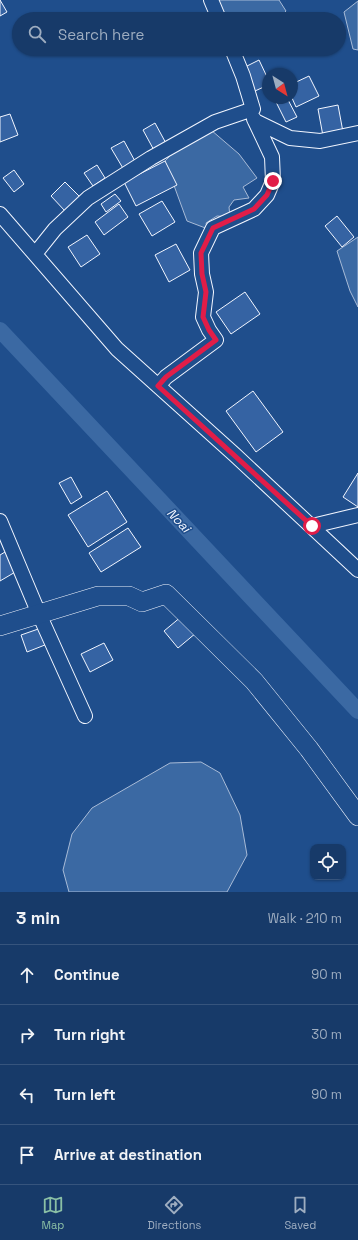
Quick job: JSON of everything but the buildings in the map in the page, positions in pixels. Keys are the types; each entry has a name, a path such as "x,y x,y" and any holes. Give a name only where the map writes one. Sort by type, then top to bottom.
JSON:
{"street":[{"path":"211,0 216,12"},
{"path":"158,386 166,377 216,340 203,317 206,292 202,274 201,253 213,228 254,209 267,195 273,181 272,157 254,115 243,76 235,56"},
{"path":"35,254 55,229 88,198 151,158 214,122 254,115 290,138 320,141 358,133"},
{"path":"0,214 117,349 312,526 358,570"},
{"path":"312,526 358,515"},
{"path":"0,521 39,614 86,716"},
{"path":"0,626 98,596 129,596 142,602 166,594 254,681 309,749 358,816"}],"water":[{"path":"206,0 279,0 286,11 285,12 210,12"},
{"path":"358,1 358,50 353,49 346,20 346,12 344,12"},
{"path":"211,130 239,154 257,178 243,187 249,198 234,200 229,207 230,217 217,216 206,223 208,229 187,221 165,161 171,155"},
{"path":"358,237 358,307 350,291 337,251"},
{"path":"201,762 220,773 240,815 247,855 227,892 69,892 63,870 72,834 92,808 170,763"}],"waterway":[{"name":"Noai","path":"0,330 358,711"}],"route":[{"path":"273,181 267,195 254,209 234,220 213,228 201,253 202,274 206,292 203,317 216,340 166,377 158,386 312,526"}]}
